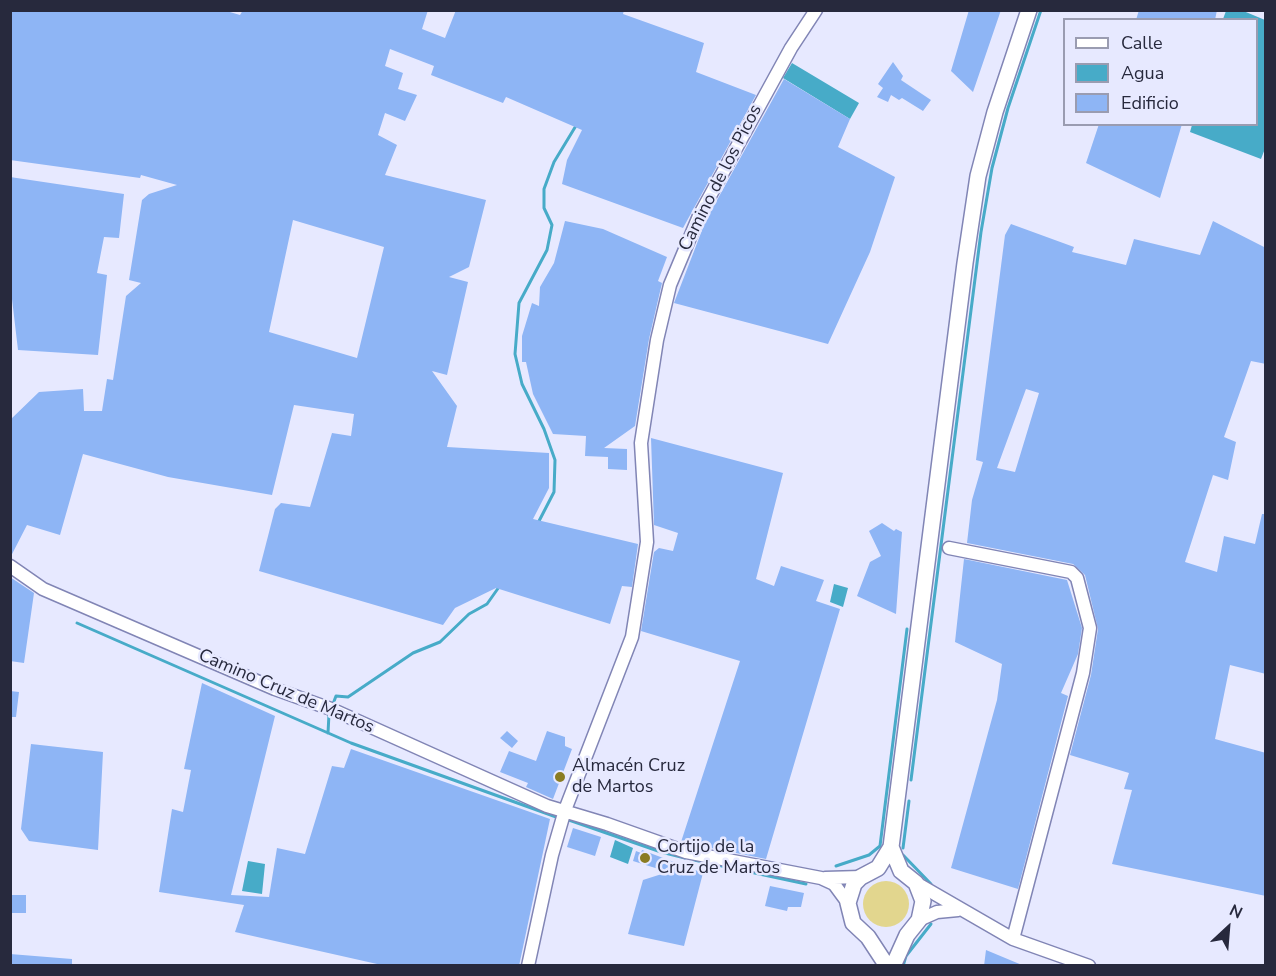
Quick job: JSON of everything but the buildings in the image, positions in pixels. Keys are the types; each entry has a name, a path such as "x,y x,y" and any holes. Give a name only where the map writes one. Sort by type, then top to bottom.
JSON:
{"main road":[{"path":"887,966 868,937 853,923 848,903 854,884 861,876 878,868 891,848 976,187 995,112 1029,10"},
{"path":"891,848 901,871 916,883 922,901 919,920 907,935 893,966"},
{"path":"868,937 881,941 894,940 907,935"}],"street":[{"name":"Camino de los Picos","path":"528,966 552,855 563,816 632,637 647,542 641,443 657,340 670,285 704,206 790,48 816,10"},
{"path":"949,548 1071,572 1077,578 1090,628 1083,673 1013,939"},
{"name":"Camino Cruz de Martos","path":"10,566 43,589 275,689 331,709 537,802 563,816 686,852 820,878"},
{"path":"878,868 901,871"},
{"path":"820,878 861,876"},
{"path":"820,878 834,884 848,903"},
{"path":"916,883 959,910 1013,939 1089,966"},
{"path":"919,920 938,912 959,910"}],"shaded area":[{"path":"886,881 902,888 909,904 902,920 886,927 870,920 863,904 870,888"}],"water":[{"path":"1241,10 1265,20 1266,146 1261,159 1190,132 1192,126 1258,126 1258,18 1223,18 1226,11"},
{"path":"792,63 859,103 850,119 783,78"},
{"path":"834,584 848,588 843,607 830,602"},
{"path":"615,840 633,848 628,864 610,857"},
{"path":"248,861 265,864 262,894 242,891"}],"waterway":[{"path":"911,780 981,232 992,168 1008,108 1041,10"},
{"path":"538,523 554,492 555,460 544,429 522,384 515,354 519,303 547,250 552,225 544,208 544,189 554,162 577,124"},
{"path":"333,704 336,696 348,697 413,653 440,642 469,614 487,604 499,587"},
{"path":"77,623 351,743 559,818"},
{"path":"836,866 869,855 880,846 907,629"},
{"path":"328,733 329,714"},
{"path":"903,848 909,801"},
{"path":"566,819 685,858"},
{"path":"903,855 931,884"},
{"path":"694,860 806,884"},
{"path":"903,966 906,956 931,924"}],"place":[{"name":"Almacén Cruz de Martos","path":"560,777"},
{"name":"Cortijo de la Cruz de Martos","path":"645,858"}]}
